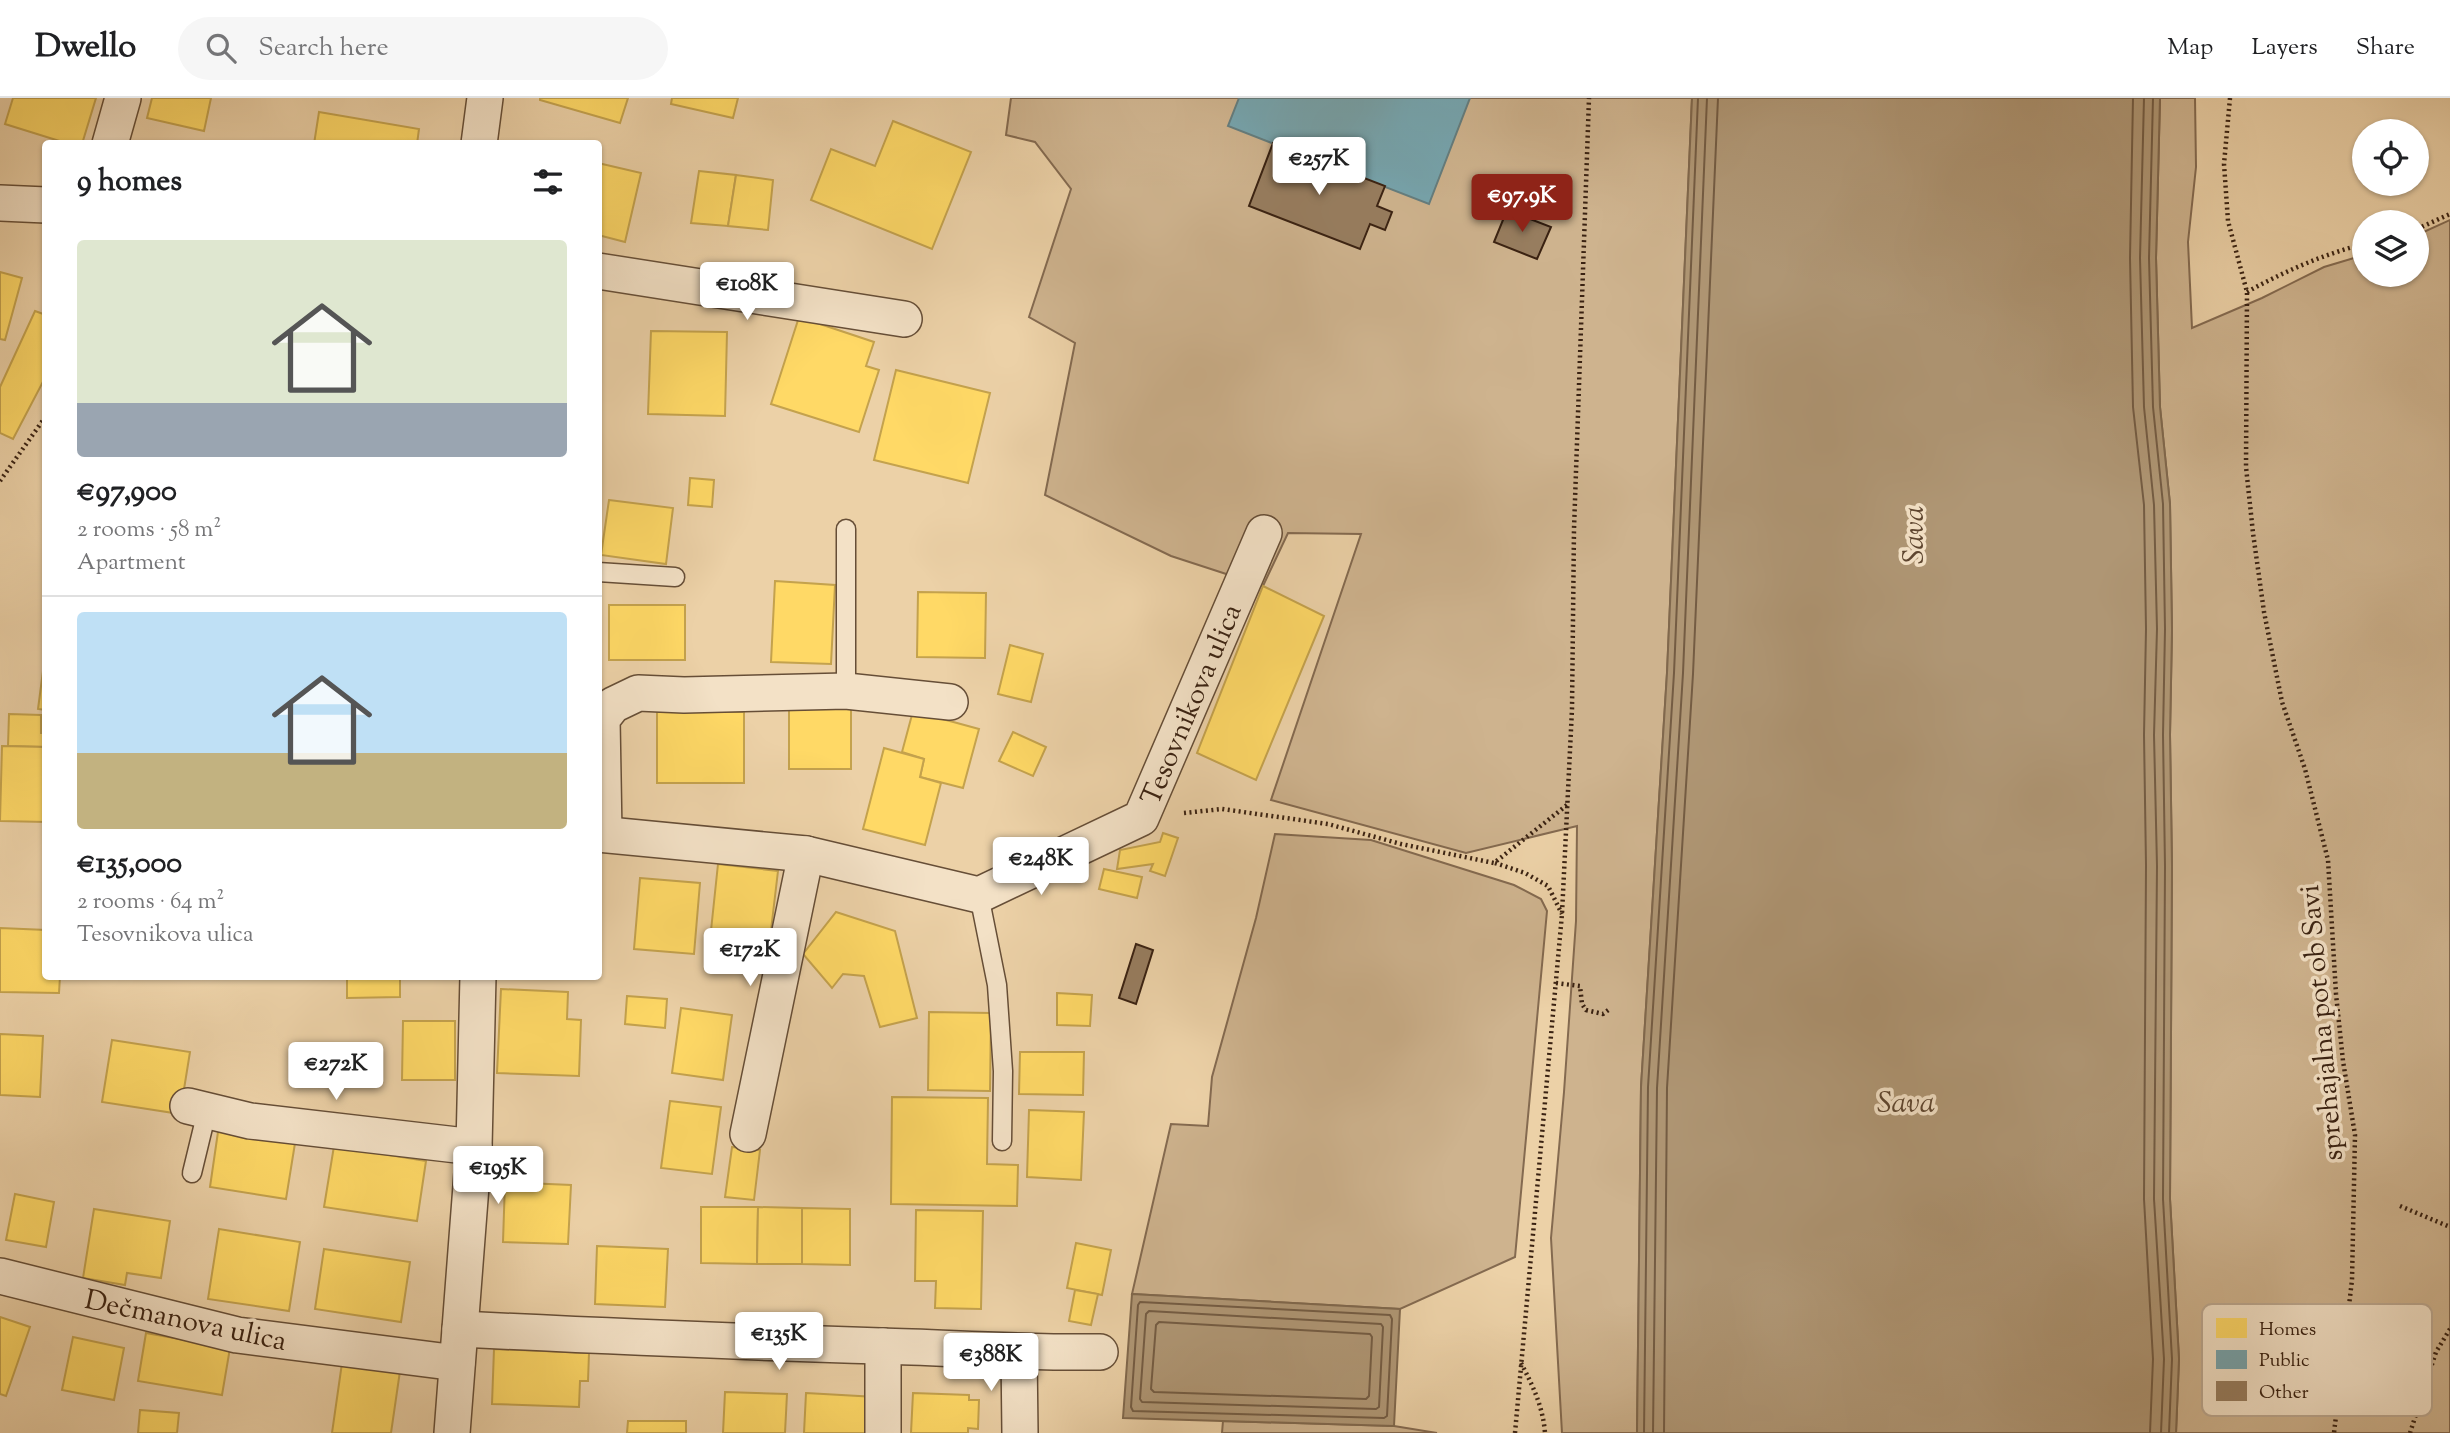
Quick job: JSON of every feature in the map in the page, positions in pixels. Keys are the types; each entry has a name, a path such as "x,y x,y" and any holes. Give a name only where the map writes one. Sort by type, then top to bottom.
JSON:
{"street":[{"path":"111,140 123,98"},
{"path":"480,140 485,98"},
{"path":"0,203 42,205"},
{"path":"602,272 904,319"},
{"name":"Tesovnikova ulica","path":"979,895 1141,818 1264,533"},
{"path":"602,719 613,705 638,694 846,691 950,702"},
{"path":"602,834 806,854 979,895"},
{"path":"748,1134 806,854"},
{"path":"452,1433 474,1147 478,980"},
{"path":"198,1108 250,1121 474,1147"},
{"name":"Dečmanova ulica","path":"0,1276 237,1335 457,1363"},
{"path":"460,1329 1019,1353 1100,1352"},
{"path":"883,1346 883,1433"},
{"path":"1019,1353 1020,1433"}],"lane":[{"path":"846,529 846,691"},
{"path":"602,572 675,577"},
{"path":"979,895 997,985 1003,1071 1002,1141"},
{"path":"192,1173 198,1108"}],"path":[{"path":"1515,1433 1563,914 1572,709 1574,516 1589,98"},
{"name":"sprehajalna pot ob Savi","path":"2230,98 2224,164 2228,221 2247,292 2246,467 2264,612 2281,702 2305,769 2328,860 2336,994 2355,1135 2349,1304"},
{"path":"2429,224 2450,214"},
{"path":"2247,292 2268,280 2352,247"},
{"path":"0,481 42,422"},
{"path":"1494,863 1567,806"},
{"path":"1141,818 1222,809 1328,824 1401,844 1494,863 1525,873 1548,887 1563,914"},
{"path":"1556,983 1580,986 1582,1004 1586,1010 1603,1014 1611,1008"},
{"path":"2400,1206 2450,1227"},
{"path":"2432,1364 2450,1329"},
{"path":"1521,1362 1538,1398 1545,1433"},
{"path":"2410,1433 2415,1416"}],"shaded area":[{"path":"1011,98 1692,98 1667,673 1641,1087 1637,1433 1562,1433 1551,1238 1576,921 1577,826 1466,853 1271,800 1361,534 1288,533 1263,586 1171,556 1045,495 1075,343 1029,317 1071,189 1035,142 1006,135"},
{"path":"2160,98 2195,98 2196,167 2188,242 2192,328 2262,298 2324,267 2352,259 2352,287 2429,287 2429,230 2450,220 2450,1433 2176,1433 2179,1359 2170,1199 2172,630 2170,504 2160,407 2156,258"},
{"path":"1275,834 1371,840 1514,885 1541,899 1547,911 1515,1257 1400,1309 1132,1294 1171,1124 1208,1126 1212,1077 1256,918"},
{"path":"1223,1421 1394,1426 1437,1433 1222,1433"}],"water":[{"name":"Sava","path":"1692,98 2160,98 2156,258 2160,407 2170,504 2170,1199 2179,1359 2176,1433 1637,1433 1641,1087 1667,673"},
{"path":"1132,1294 1400,1309 1394,1426 1123,1418"}],"building: Homes":[{"path":"13,98 96,98 83,140 56,140 5,124"},
{"path":"152,98 211,98 204,131 147,118"},
{"path":"540,98 628,98 620,123"},
{"path":"672,98 738,98 733,118 671,104"},
{"path":"319,112 419,129 418,140 315,140"},
{"path":"893,121 971,152 932,249 811,200 831,149 875,166"},
{"path":"602,164 641,173 625,242 602,236"},
{"path":"699,171 736,175 728,226 691,223"},
{"path":"736,175 773,180 768,230 728,226"},
{"path":"0,272 22,278 5,340 0,339"},
{"path":"35,311 42,314 42,384 13,439 0,433 0,387"},
{"path":"799,317 874,342 866,366 879,370 859,432 771,404"},
{"path":"651,331 727,332 725,416 648,414"},
{"path":"896,370 990,393 968,483 874,460"},
{"path":"690,478 714,480 712,507 688,505"},
{"path":"609,500 673,508 666,564 602,555"},
{"path":"775,581 835,585 831,664 771,662"},
{"path":"1263,586 1324,616 1256,780 1197,753"},
{"path":"918,592 986,593 985,658 917,657"},
{"path":"609,605 685,605 685,660 609,660"},
{"path":"1010,645 1043,654 1031,702 998,694"},
{"path":"42,679 42,710 38,709"},
{"path":"789,701 851,701 851,769 789,769"},
{"path":"913,711 979,729 963,788 920,777 924,759 902,752"},
{"path":"657,712 744,712 744,783 657,783"},
{"path":"9,714 41,715 42,747 8,746"},
{"path":"1013,732 1046,747 1033,776 999,761"},
{"path":"2,746 42,747 42,822 0,821"},
{"path":"884,748 924,759 920,777 941,783 925,845 863,829"},
{"path":"1163,833 1178,838 1165,876 1150,871 1153,864 1117,869 1120,850 1160,842"},
{"path":"718,864 778,871 769,947 710,940"},
{"path":"1104,869 1142,877 1137,898 1099,889"},
{"path":"640,878 700,883 694,954 634,949"},
{"path":"836,912 895,931 917,1018 880,1027 864,976 843,974 832,988 803,954"},
{"path":"0,928 42,930 42,980 60,980 59,993 0,992"},
{"path":"347,980 400,980 400,997 347,998"},
{"path":"501,989 568,992 567,1019 581,1020 579,1076 497,1073"},
{"path":"1057,993 1092,995 1090,1026 1057,1025"},
{"path":"627,996 667,999 665,1028 625,1024"},
{"path":"681,1008 732,1015 723,1080 672,1073"},
{"path":"929,1012 991,1013 990,1091 928,1090"},
{"path":"403,1021 455,1021 455,1080 402,1080"},
{"path":"0,1034 43,1036 40,1097 0,1095"},
{"path":"112,1040 190,1052 180,1114 102,1102"},
{"path":"1020,1052 1084,1052 1083,1095 1019,1094"},
{"path":"892,1097 988,1098 987,1164 1018,1165 1017,1206 891,1204"},
{"path":"670,1101 721,1107 712,1174 661,1168"},
{"path":"1029,1110 1084,1112 1081,1180 1027,1177"},
{"path":"219,1125 296,1137 286,1199 210,1187"},
{"path":"334,1146 426,1161 417,1221 324,1207"},
{"path":"732,1147 760,1150 754,1200 725,1197"},
{"path":"505,1182 571,1185 568,1244 503,1242"},
{"path":"15,1194 54,1202 46,1247 6,1240"},
{"path":"701,1207 758,1207 757,1264 701,1263"},
{"path":"758,1207 802,1208 802,1264 757,1264"},
{"path":"802,1208 850,1209 850,1265 802,1264"},
{"path":"94,1209 170,1221 161,1278 127,1273 125,1285 83,1278"},
{"path":"916,1210 983,1211 981,1309 935,1308 936,1281 915,1281"},
{"path":"219,1229 300,1242 289,1311 208,1299"},
{"path":"1076,1243 1111,1250 1102,1295 1067,1288"},
{"path":"597,1246 668,1249 665,1307 595,1304"},
{"path":"324,1249 410,1262 401,1322 315,1309"},
{"path":"1075,1290 1098,1294 1091,1325 1069,1321"},
{"path":"0,1317 30,1327 6,1396 0,1394"},
{"path":"146,1333 230,1348 222,1395 138,1381"},
{"path":"73,1337 124,1348 114,1400 62,1390"},
{"path":"494,1349 589,1353 588,1381 580,1381 579,1407 492,1404"},
{"path":"342,1363 400,1371 391,1433 332,1433"},
{"path":"725,1392 787,1394 785,1433 723,1433"},
{"path":"806,1393 876,1397 874,1433 804,1433"},
{"path":"913,1393 969,1395 969,1400 979,1400 978,1429 968,1428 968,1433 911,1433"},
{"path":"140,1410 179,1413 177,1433 138,1433"},
{"path":"628,1421 686,1421 686,1433 627,1433"}],"building: Public":[{"path":"1239,98 1470,98 1429,204 1228,126"}],"building: Other":[{"path":"1273,143 1385,186 1377,206 1392,212 1385,230 1370,224 1360,249 1249,206"},
{"path":"1507,210 1551,227 1537,259 1494,242"},
{"path":"1136,944 1153,950 1136,1004 1119,998"}]}
